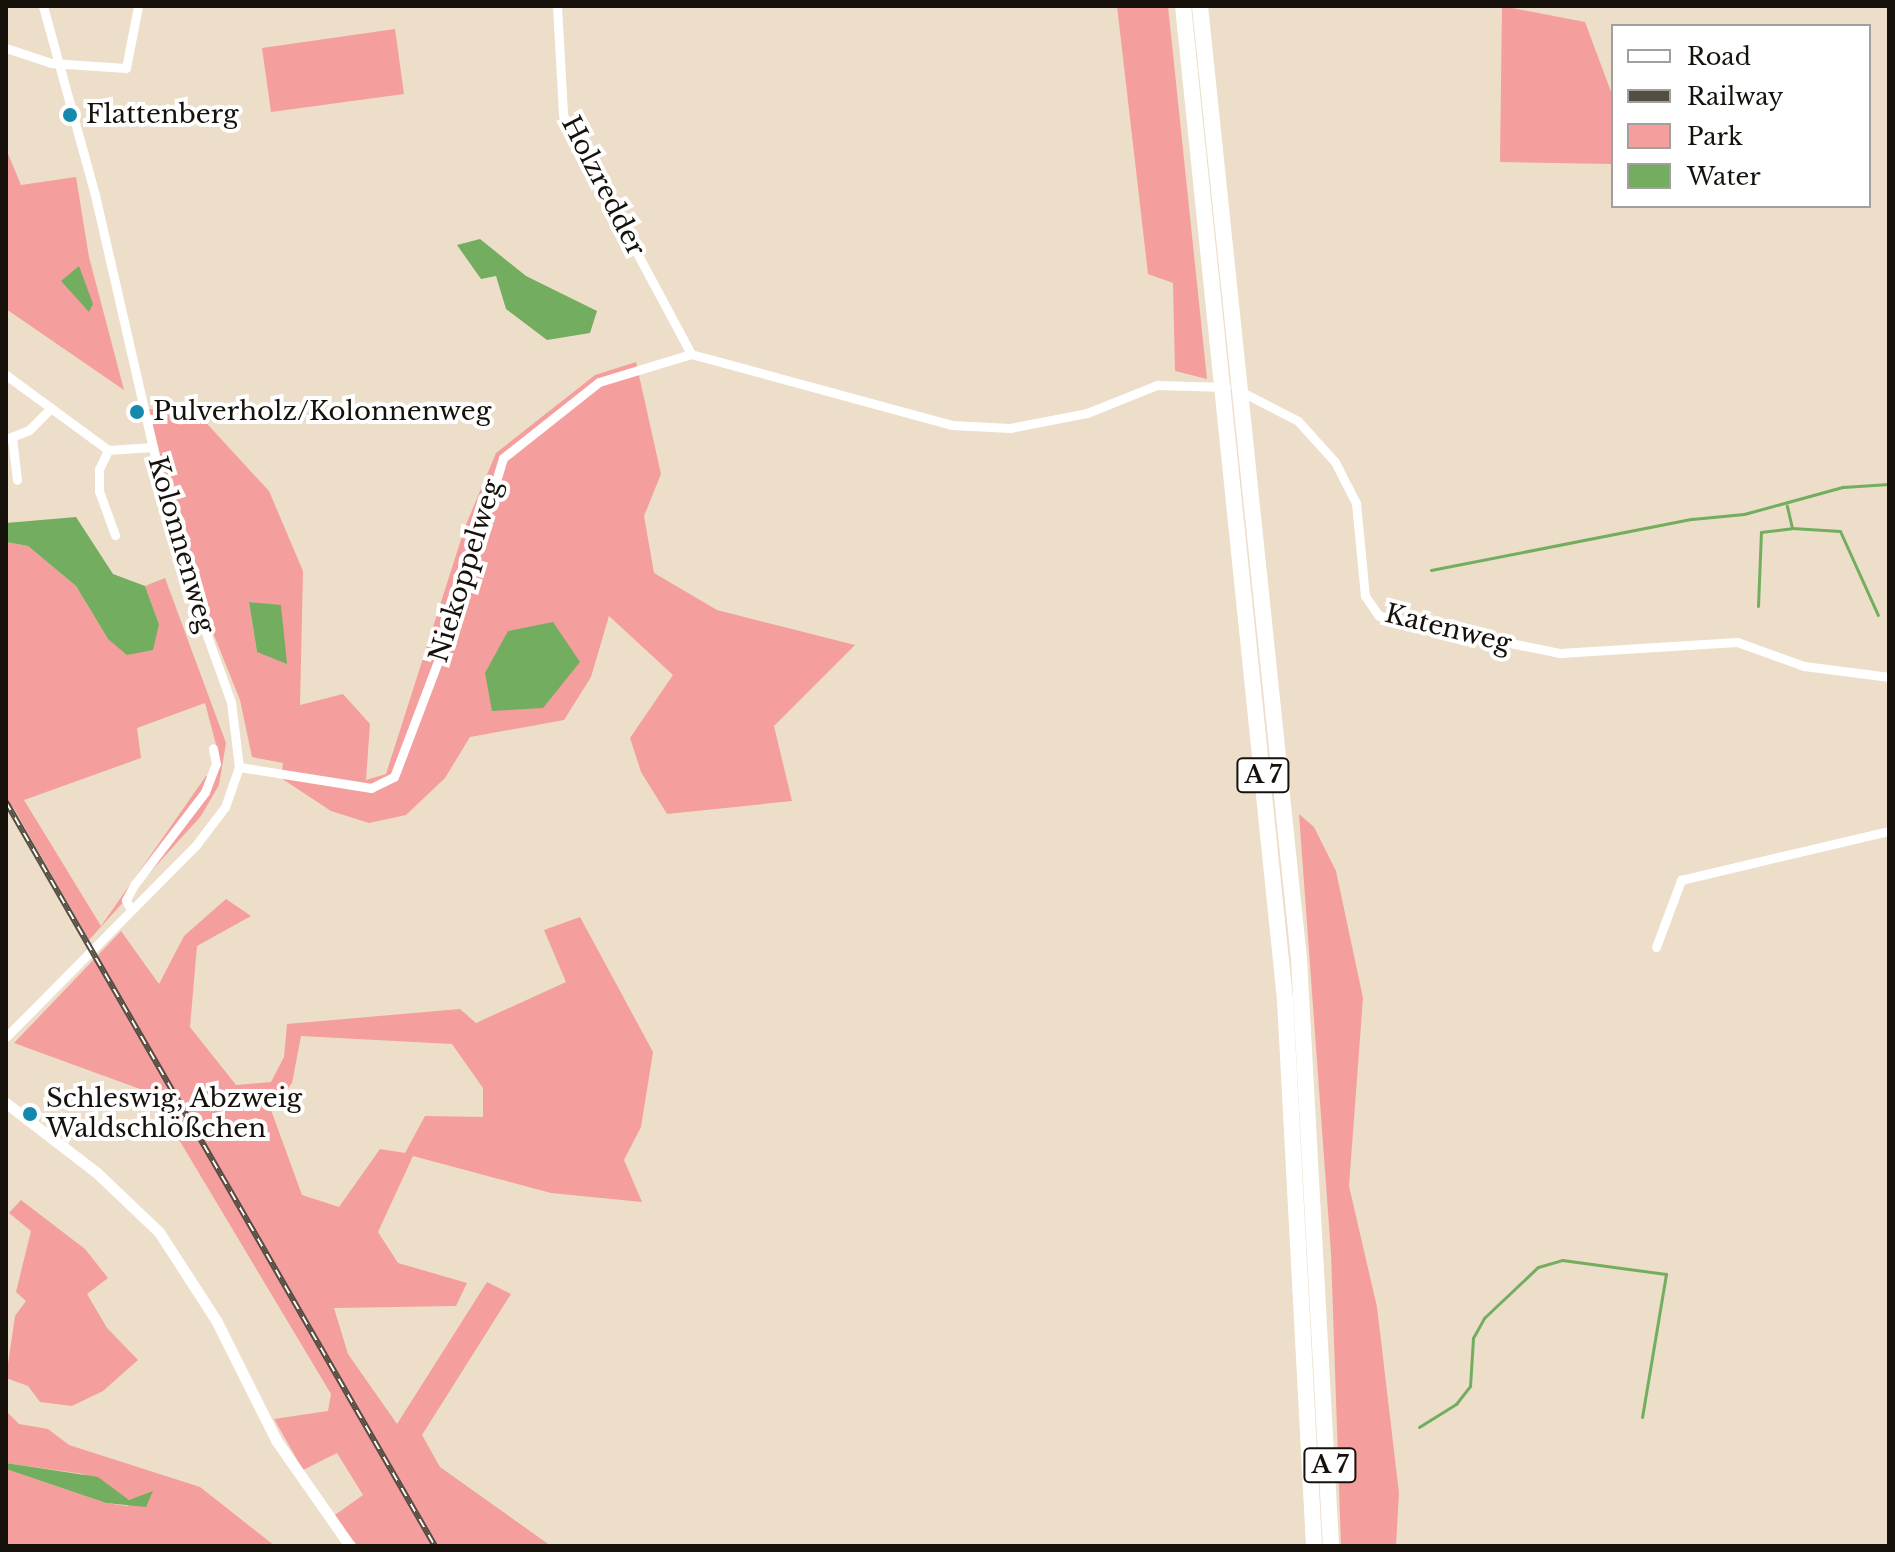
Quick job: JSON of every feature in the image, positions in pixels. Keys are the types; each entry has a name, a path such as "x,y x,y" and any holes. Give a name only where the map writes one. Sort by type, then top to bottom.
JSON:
{"highway":[{"name":"A 7","path":"1183,6 1285,1000 1314,1546"},
{"name":"A 7","path":"1200,6 1299,959 1331,1546"}],"street":[{"name":"Kolonnenweg","path":"43,6 61,64 188,592 231,702 239,767"},
{"path":"6,48 61,64 126,68 138,6"},
{"name":"Holzredder","path":"557,6 563,115 691,354"},
{"name":"Katenweg","path":"691,354 952,425 1010,428 1087,413 1157,385 1206,383 1269,403 1298,421 1345,479 1356,503 1365,596 1379,616 1573,654 1737,642 1804,666 1889,677"},
{"name":"Niekoppelweg","path":"239,767 371,788 394,777 455,616 503,458 599,382 691,354"},
{"path":"6,375 108,450 153,447"},
{"path":"17,480 9,438 50,409"},
{"path":"108,450 99,469 99,491 115,535"},
{"path":"131,910 126,900 134,885 212,778 213,748"},
{"path":"6,1037 213,825 239,767"},
{"path":"1656,947 1674,889 1694,873 1889,831"},
{"path":"6,1103 96,1172 159,1232 216,1320 291,1466 350,1546"}],"green space":[{"path":"1117,6 1168,6 1207,379 1175,371 1173,283 1148,274"},
{"path":"1502,6 1585,22 1611,92 1611,164 1500,162"},
{"path":"395,29 404,94 271,112 262,48"},
{"path":"6,149 21,185 76,177 89,257 124,390 6,309"},
{"path":"636,362 661,474 644,516 654,573 717,610 855,645 774,726 792,801 667,814 641,772 630,738 673,675 609,616 591,677 564,720 470,737 445,778 406,815 369,823 331,811 281,778 283,763 252,757 240,700 189,573 149,409 198,414 269,491 303,571 300,705 343,694 370,724 366,780 386,774 465,527 496,453 595,375","holes":["249,602 281,606 283,631 257,652","527,628 492,711 508,631"]},
{"path":"6,542 28,546 76,586 108,639 159,624 145,586 165,578 226,743 219,785 201,816 89,940 13,807 6,810","holes":["205,703 218,752 213,778 206,776 101,926 24,800 141,758 137,728"]},
{"path":"1299,814 1314,827 1336,871 1363,998 1349,1186 1377,1307 1399,1493 1396,1546 1341,1546 1331,1253"},
{"path":"226,899 251,916 197,946 190,1027 236,1085 271,1082 284,1057 287,1024 460,1009 476,1023 566,982 544,930 580,917 653,1052 641,1127 624,1160 642,1202 551,1193 413,1156 378,1232 398,1263 467,1283 456,1306 334,1308 348,1354 397,1424 487,1282 511,1294 422,1435 440,1467 551,1546 358,1546 332,1517 363,1495 337,1453 303,1470 274,1419 328,1411 331,1394 151,1093 14,1043 121,931 159,984 184,936","holes":["301,1036 452,1044 483,1088 483,1117 425,1116 405,1153 380,1149 339,1207 302,1195 271,1110 292,1083"]},
{"path":"21,1200 85,1249 108,1278 87,1294 107,1328 138,1360 103,1391 72,1406 40,1402 28,1386 6,1378 15,1316 26,1301 16,1292 31,1231 9,1213"},
{"path":"6,1411 19,1424 48,1429 69,1445 200,1487 275,1546 6,1546 6,1469 106,1503 127,1506 142,1496 129,1500 83,1474 6,1463"}],"water":[{"path":"480,239 526,276 597,311 590,333 547,340 506,309 496,276 481,279 457,245"},
{"path":"79,266 93,304 89,312 61,281"},
{"path":"76,517 113,574 145,586 159,624 153,650 127,655 108,639 76,586 28,546 6,542 6,523"},
{"path":"249,602 281,605 287,664 257,652"},
{"path":"553,622 580,662 543,708 492,711 485,673 508,631"},
{"path":"6,1463 98,1477 129,1500 153,1491 146,1507 106,1503 6,1469"}],"waterway":[{"path":"1431,570 1692,519 1744,514 1843,487 1889,484"},
{"path":"1758,606 1761,532 1792,528 1787,506"},
{"path":"1792,528 1840,531 1878,615"},
{"path":"1419,1427 1456,1404 1470,1386 1473,1338 1484,1318 1538,1267 1562,1260 1666,1274 1642,1417"}],"railway":[{"path":"6,802 435,1546"}],"place":[{"name":"Flattenberg","path":"70,115"},
{"name":"Pulverholz/Kolonnenweg","path":"137,412"},
{"name":"Schleswig, Abzweig Waldschlößchen","path":"30,1114"}]}
